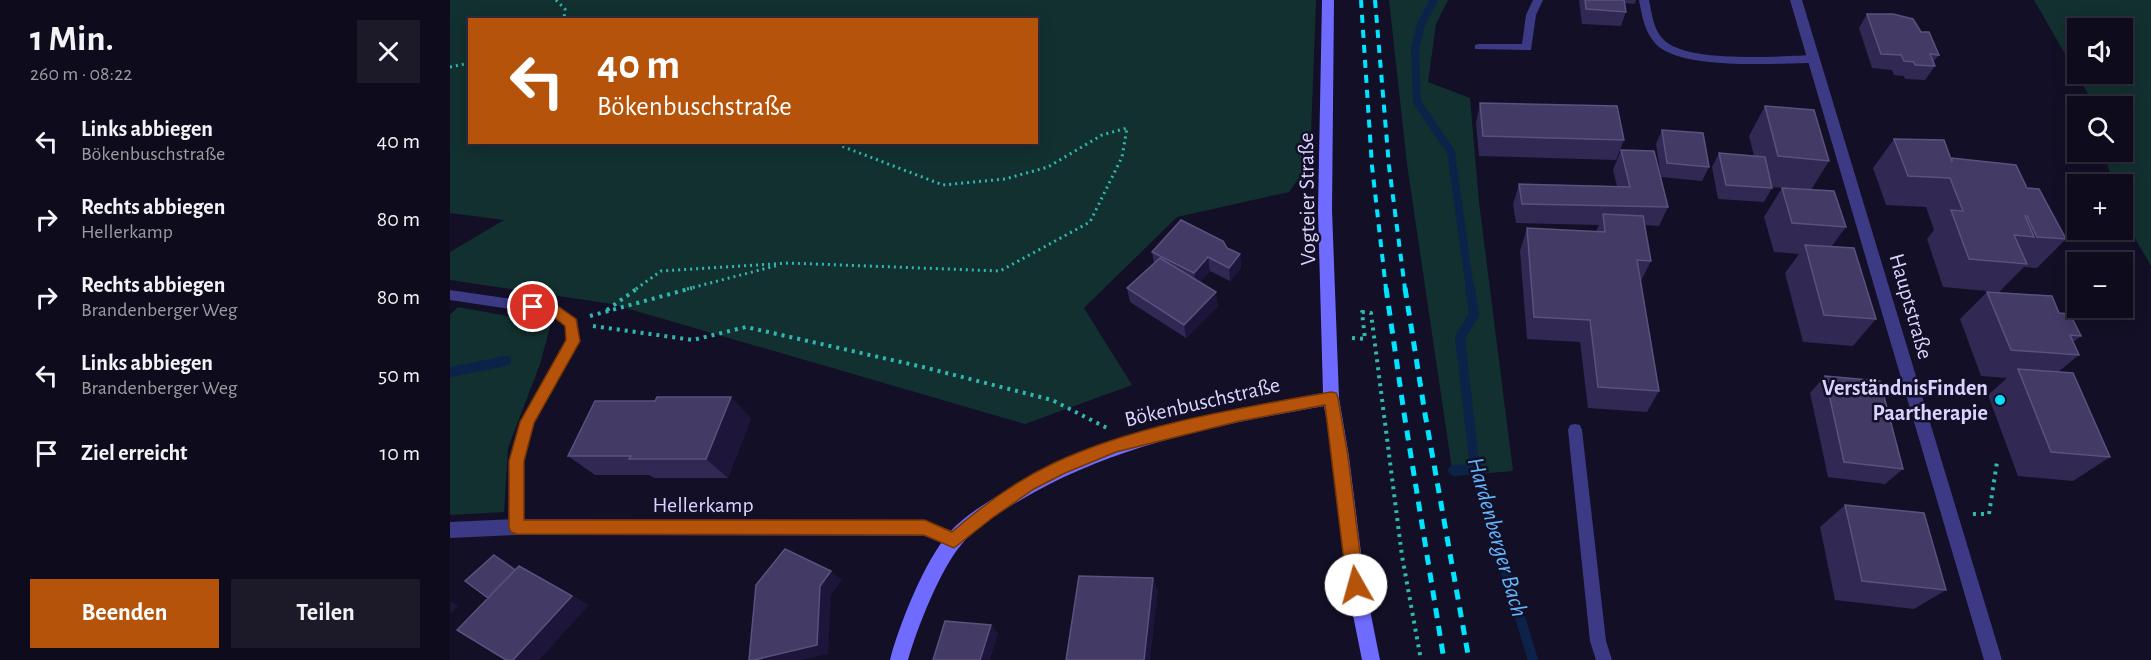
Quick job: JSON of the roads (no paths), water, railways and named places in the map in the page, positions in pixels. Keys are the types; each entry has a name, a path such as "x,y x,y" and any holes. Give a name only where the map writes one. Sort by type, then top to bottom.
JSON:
{"main road":[{"name":"Vogteier Straße","path":"1328,0 1325,210 1331,337 1331,398 1341,457 1356,585 1371,660"},
{"name":"Bökenbuschstraße","path":"899,660 921,599 954,540 986,512 1029,484 1059,468 1132,440 1240,414 1331,398"}],"street":[{"name":"Hauptstraße","path":"1796,0 1864,220 1948,513 1993,660"},
{"name":"Hellerkamp","path":"450,530 516,527 925,528 954,540"}],"lane":[{"path":"1479,47 1527,48 1530,15 1538,0"},
{"path":"1644,0 1649,28 1662,45 1692,58 1814,60"},
{"path":"450,295 554,310 572,323 573,341 527,422 517,461 516,527"},
{"path":"1575,430 1598,641 1604,660"}],"waterway":[{"name":"Hardenberger Bach","path":"1434,0 1421,24 1415,49 1417,102 1451,152 1470,289"},
{"name":"Hardenberger Bach","path":"1470,288 1474,314 1460,338 1475,469"},
{"path":"450,372 506,361"},
{"path":"1453,470 1475,469"},
{"name":"Hardenberger Bach","path":"1475,469 1533,660"}],"railway":[{"path":"1361,0 1372,166 1386,289"},
{"path":"1375,0 1389,166 1405,289"},
{"path":"1386,288 1444,660"},
{"path":"1405,288 1469,660"}],"place":[{"name":"VerständnisFinden Paartherapie","path":"2000,400"}]}
